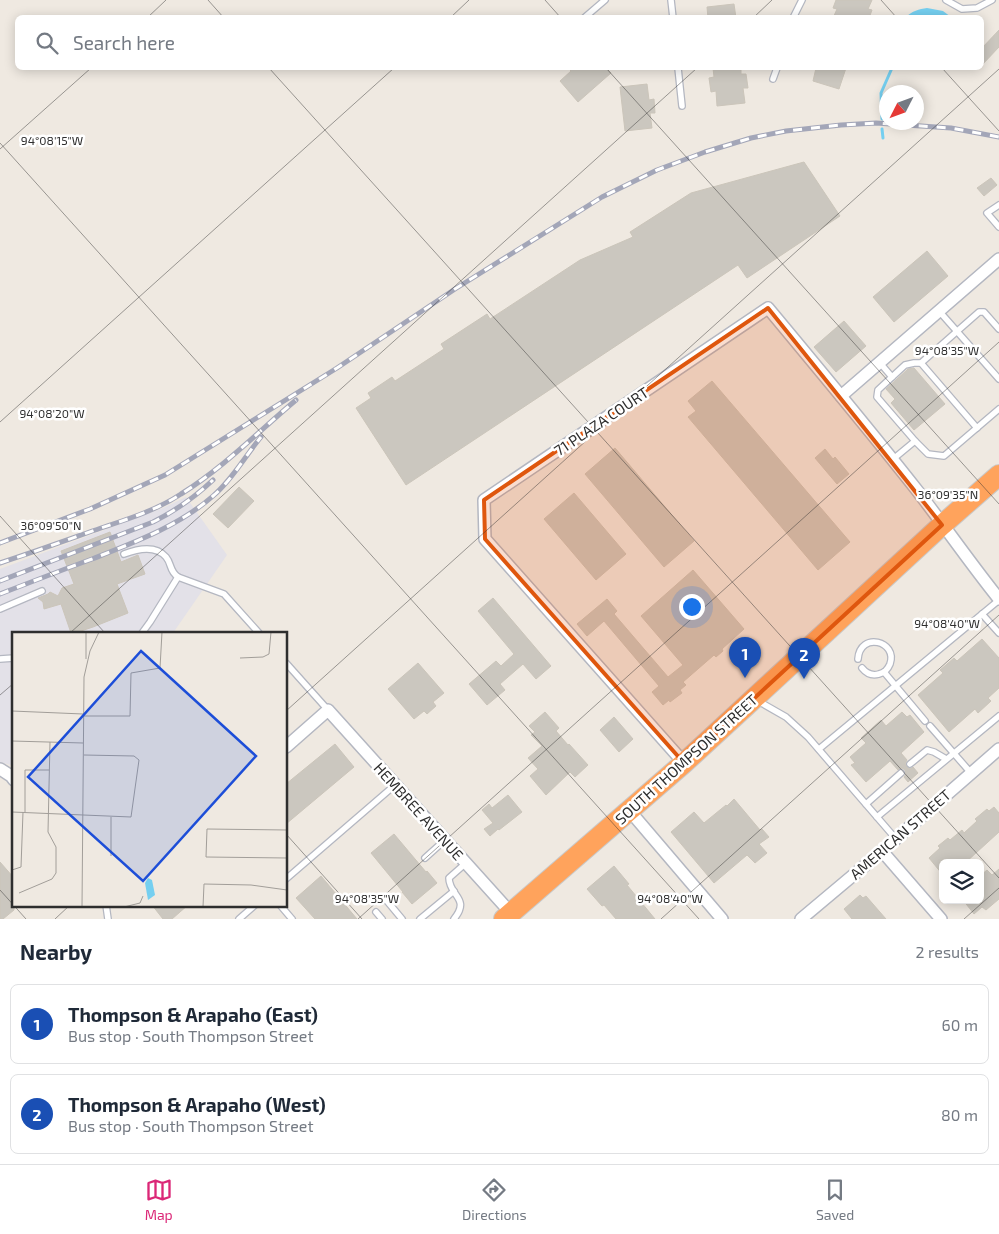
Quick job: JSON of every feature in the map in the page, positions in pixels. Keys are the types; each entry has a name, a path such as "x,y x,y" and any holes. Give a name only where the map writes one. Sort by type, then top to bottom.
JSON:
{"highway":[{"name":"SOUTH THOMPSON STREET","path":"507,916 684,763 999,475"}],"street":[{"path":"841,396 999,259"},
{"name":"71 PLAZA COURT","path":"684,763 485,539 484,500 768,308 916,489 973,568 999,599"},
{"path":"288,745 328,710"},
{"name":"HEMBREE AVENUE","path":"328,710 466,863 507,916"},
{"name":"AMERICAN STREET","path":"801,919 999,749"},
{"path":"0,769 12,777"},
{"path":"629,810 722,919"},
{"path":"882,851 941,919"}],"lane":[{"path":"588,15 605,0"},
{"path":"671,0 673,15"},
{"path":"794,15 802,0"},
{"path":"946,0 962,9 977,8 992,0"},
{"path":"678,70 682,106"},
{"path":"773,79 776,70"},
{"path":"999,205 987,213 999,227"},
{"path":"939,311 999,379"},
{"path":"999,329 984,312 979,312 921,363 905,365 878,390 877,397 928,454 944,456 999,409"},
{"path":"880,363 892,377"},
{"path":"921,363 977,428"},
{"path":"892,460 915,441"},
{"path":"124,554 147,548 161,553 166,557 174,574 224,594 258,632"},
{"path":"143,632 178,577"},
{"path":"0,609 42,591"},
{"path":"819,749 999,599"},
{"path":"982,614 999,634"},
{"path":"858,659 861,648 870,642 880,642 888,649 891,659 884,672 873,675 867,673 862,668"},
{"path":"288,665 328,710"},
{"path":"884,672 971,773"},
{"path":"755,698 758,702 786,717 808,737 896,839"},
{"path":"877,817 999,716"},
{"path":"910,764 927,750 946,759"},
{"path":"866,804 900,773"},
{"path":"288,877 396,785"},
{"path":"425,858 445,840"},
{"path":"454,919 460,909 460,902 459,897 449,882 450,878 466,863"},
{"path":"420,919 454,891"},
{"path":"387,901 402,919"},
{"path":"106,906 108,919"},
{"path":"239,919 254,906"},
{"path":"281,906 292,919"},
{"path":"376,912 382,919"}],"highlighted area":[{"path":"768,308 942,525 684,763 485,539 484,500"}],"shaded area":[{"path":"186,497 227,555 174,632 12,632 12,765 0,762 0,569 163,508"}],"water":[{"path":"927,8 943,11 948,15 908,15"}],"building":[{"path":"836,0 872,0 868,9 872,10 870,15 834,15 837,9 833,8"},
{"path":"734,4 736,15 708,15 707,7"},
{"path":"999,30 999,47 984,63 984,46"},
{"path":"608,70 611,73 578,102 560,81 571,71"},
{"path":"713,70 741,70 741,74 746,74 748,88 743,88 745,103 717,106 716,91 711,92 709,78 714,77"},
{"path":"816,70 845,70 839,89 813,81"},
{"path":"647,84 649,100 654,99 655,113 650,113 652,128 625,131 620,87"},
{"path":"804,162 840,216 747,278 738,265 406,485 356,408 371,398 368,393 392,377 395,381 444,349 441,344 487,314 490,319 580,260 633,237 630,232 691,193"},
{"path":"991,178 997,185 984,196 977,188"},
{"path":"927,251 948,276 894,322 873,297"},
{"path":"844,321 866,346 836,372 814,347"},
{"path":"914,368 945,404 914,430 891,403 895,399 886,389 908,369"},
{"path":"712,381 850,542 818,570 688,417 696,411 688,401"},
{"path":"615,448 694,541 664,567 585,474"},
{"path":"825,449 833,459 835,457 849,474 837,484 815,458"},
{"path":"239,487 254,501 228,528 213,514"},
{"path":"574,493 626,554 596,580 544,519"},
{"path":"110,532 121,562 138,555 145,574 117,584 128,613 78,632 71,632 61,604 44,609 43,602 38,598 50,592 58,596 62,588 74,584 61,551"},
{"path":"693,570 744,629 722,649 723,651 716,657 714,655 683,682 686,685 680,690 682,693 663,705 652,692 659,686 604,621 587,636 577,624 607,599 617,611 614,614 668,677 683,665 641,616"},
{"path":"493,598 551,666 536,679 523,664 500,684 505,690 487,705 469,684 496,661 501,666 514,654 478,611"},
{"path":"982,639 999,658 999,688 988,698 991,701 978,713 975,709 949,732 918,695 943,673 940,670 954,658 957,661"},
{"path":"418,663 444,693 433,702 436,706 427,714 424,711 414,719 388,689"},
{"path":"545,712 559,728 556,731 588,765 575,777 570,772 546,795 530,776 538,769 528,758 542,746 531,735 535,732 529,726"},
{"path":"902,712 907,717 910,715 924,732 901,753 907,760 905,764 907,767 910,769 913,767 918,773 908,782 904,777 906,774 905,770 902,768 898,770 890,761 866,782 851,765 855,763 850,757 866,743 861,738 881,720 886,726"},
{"path":"614,717 633,739 619,752 600,730"},
{"path":"335,744 354,767 288,822 288,782"},
{"path":"508,795 522,812 490,836 484,829 493,823 482,810 489,804 492,808"},
{"path":"734,799 760,830 762,829 769,837 759,844 767,853 755,863 747,855 714,883 671,832 694,812 704,823"},
{"path":"994,807 999,813 999,832 969,859 939,859 939,870 929,858 940,848 938,846 948,838 950,840 962,830 964,833 977,821 975,819 987,809 989,811"},
{"path":"394,834 437,883 412,904 371,853"},
{"path":"0,862 12,876 12,906 14,906 14,910 3,919 0,919"},
{"path":"614,866 655,919 616,919 587,889"},
{"path":"999,869 999,899 986,910 982,907 974,914 966,904 984,904 984,873 987,870 992,875"},
{"path":"321,876 357,919 315,919 296,898"},
{"path":"860,895 863,898 866,896 886,919 852,919 844,909"},
{"path":"153,906 187,906 172,919 163,919"}],"waterway":[{"path":"885,85 891,70"},
{"path":"882,130 883,138"}],"railway":[{"path":"0,543 90,509 165,475 337,368 455,289 602,197 657,170 705,152 751,138 786,131 841,125 876,123 951,128 999,137"},
{"path":"0,563 132,518 172,500 226,461 296,400"},
{"path":"0,594 124,546 171,525 186,516 200,507 220,489 233,475 261,437"},
{"path":"0,581 153,522 184,503 213,480"}],"place":[{"name":"Thompson & Arapaho (East)","path":"745,678"},
{"name":"Thompson & Arapaho (West)","path":"804,679"}]}
